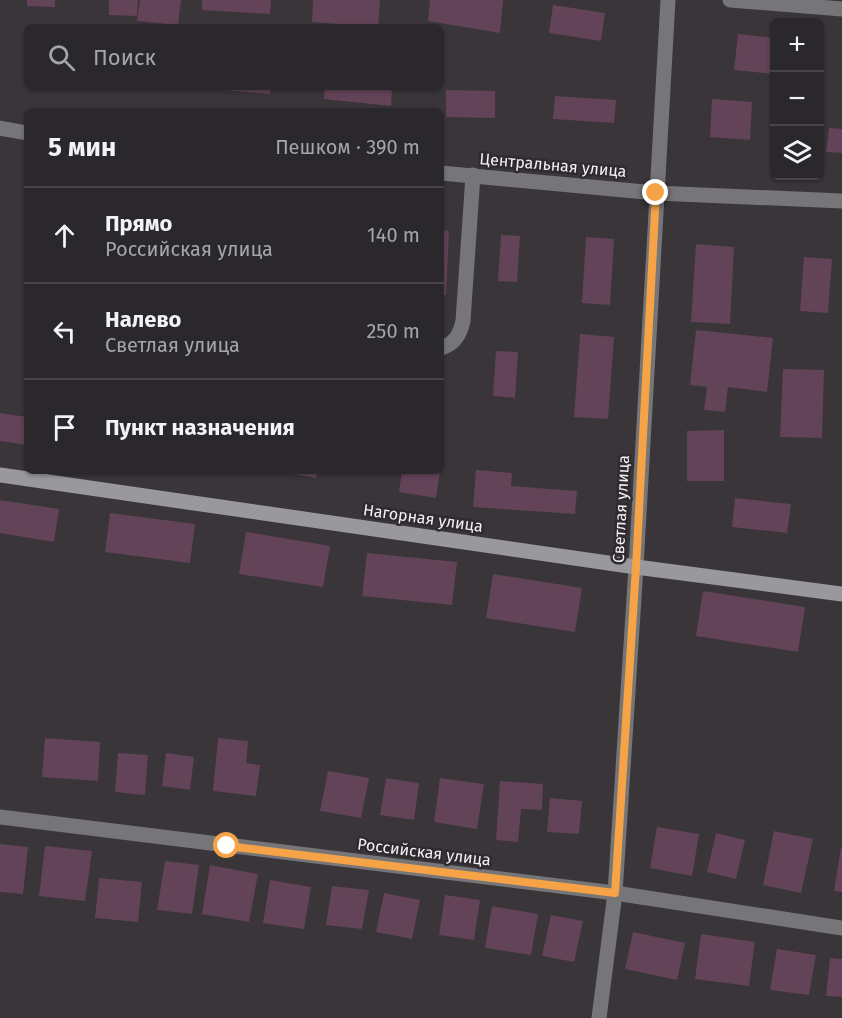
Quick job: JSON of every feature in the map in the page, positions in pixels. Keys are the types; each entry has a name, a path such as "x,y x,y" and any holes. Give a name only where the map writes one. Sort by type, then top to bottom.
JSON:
{"street":[{"name":"Светлая улица","path":"599,1018 615,893 668,0"},
{"path":"730,0 842,9"},
{"path":"0,128 24,132"},
{"name":"Центральная улица","path":"444,173 656,193 842,201"},
{"path":"444,346 454,341 461,332 463,321 473,175"},
{"name":"Нагорная улица","path":"0,474 636,567 842,594"},
{"name":"Российская улица","path":"0,817 615,893 842,928"}],"building":[{"path":"27,0 55,0 55,7 27,6"},
{"path":"109,0 138,0 137,16 109,15"},
{"path":"140,0 181,0 178,24 137,21"},
{"path":"202,0 271,0 270,14 202,10"},
{"path":"313,0 380,0 378,24 312,22"},
{"path":"430,0 503,0 500,33 428,21"},
{"path":"553,5 605,13 601,41 549,33"},
{"path":"738,34 770,38 770,74 734,70"},
{"path":"224,90 271,90 270,94"},
{"path":"325,90 392,90 391,106 324,99"},
{"path":"446,90 495,91 495,118 446,117"},
{"path":"555,96 616,100 614,123 553,119"},
{"path":"712,99 752,102 750,140 710,137"},
{"path":"829,128 842,129 842,153 826,152"},
{"path":"444,230 449,231 446,295 444,295"},
{"path":"501,235 520,236 517,282 498,281"},
{"path":"586,237 614,239 610,305 582,303"},
{"path":"696,244 734,247 730,324 691,322"},
{"path":"804,257 832,259 828,313 800,311"},
{"path":"696,330 773,338 767,392 728,387 725,412 704,410 707,387 690,385"},
{"path":"580,334 614,337 608,419 574,417"},
{"path":"496,351 518,352 515,398 493,396"},
{"path":"783,369 824,370 822,438 780,437"},
{"path":"0,413 24,417 24,445 0,441"},
{"path":"724,430 724,481 687,481 687,431"},
{"path":"476,470 512,473 511,486 577,491 575,514 473,507"},
{"path":"294,474 317,474 316,478"},
{"path":"402,474 440,474 436,498 399,492"},
{"path":"735,498 791,504 787,533 732,527"},
{"path":"0,500 59,509 54,542 0,533"},
{"path":"110,513 195,524 190,563 105,552"},
{"path":"246,532 330,546 323,587 239,574"},
{"path":"367,553 457,562 452,605 362,596"},
{"path":"493,574 582,588 575,632 486,618"},
{"path":"703,591 805,607 798,652 696,636"},
{"path":"45,738 100,742 98,781 42,777"},
{"path":"218,738 248,741 246,763 260,765 256,796 213,791"},
{"path":"118,753 148,755 145,795 115,792"},
{"path":"166,753 194,757 190,790 162,786"},
{"path":"328,771 369,778 361,818 320,811"},
{"path":"386,778 419,783 414,820 380,815"},
{"path":"440,778 484,784 477,829 434,822"},
{"path":"500,781 543,784 542,810 521,809 518,842 496,840"},
{"path":"550,798 582,801 579,834 547,832"},
{"path":"657,827 699,834 692,876 650,868"},
{"path":"774,831 813,839 801,893 763,885"},
{"path":"716,833 745,840 736,879 707,872"},
{"path":"0,844 28,847 23,894 0,892"},
{"path":"45,846 92,851 85,901 39,896"},
{"path":"842,847 842,892 834,891"},
{"path":"165,861 199,865 192,914 157,910"},
{"path":"210,865 258,874 249,922 202,914"},
{"path":"99,878 142,882 138,922 95,918"},
{"path":"270,880 311,887 304,929 263,923"},
{"path":"332,886 369,890 362,929 326,925"},
{"path":"384,893 420,900 412,939 376,932"},
{"path":"445,895 480,900 474,940 439,935"},
{"path":"492,906 538,914 531,955 485,948"},
{"path":"551,915 583,921 574,962 542,956"},
{"path":"633,932 685,943 677,980 625,969"},
{"path":"701,934 755,942 749,986 695,979"},
{"path":"777,949 816,955 809,995 770,990"},
{"path":"830,958 842,959 842,997 826,996"}],"route":[{"path":"227,846 615,893 636,567 656,193"}]}
